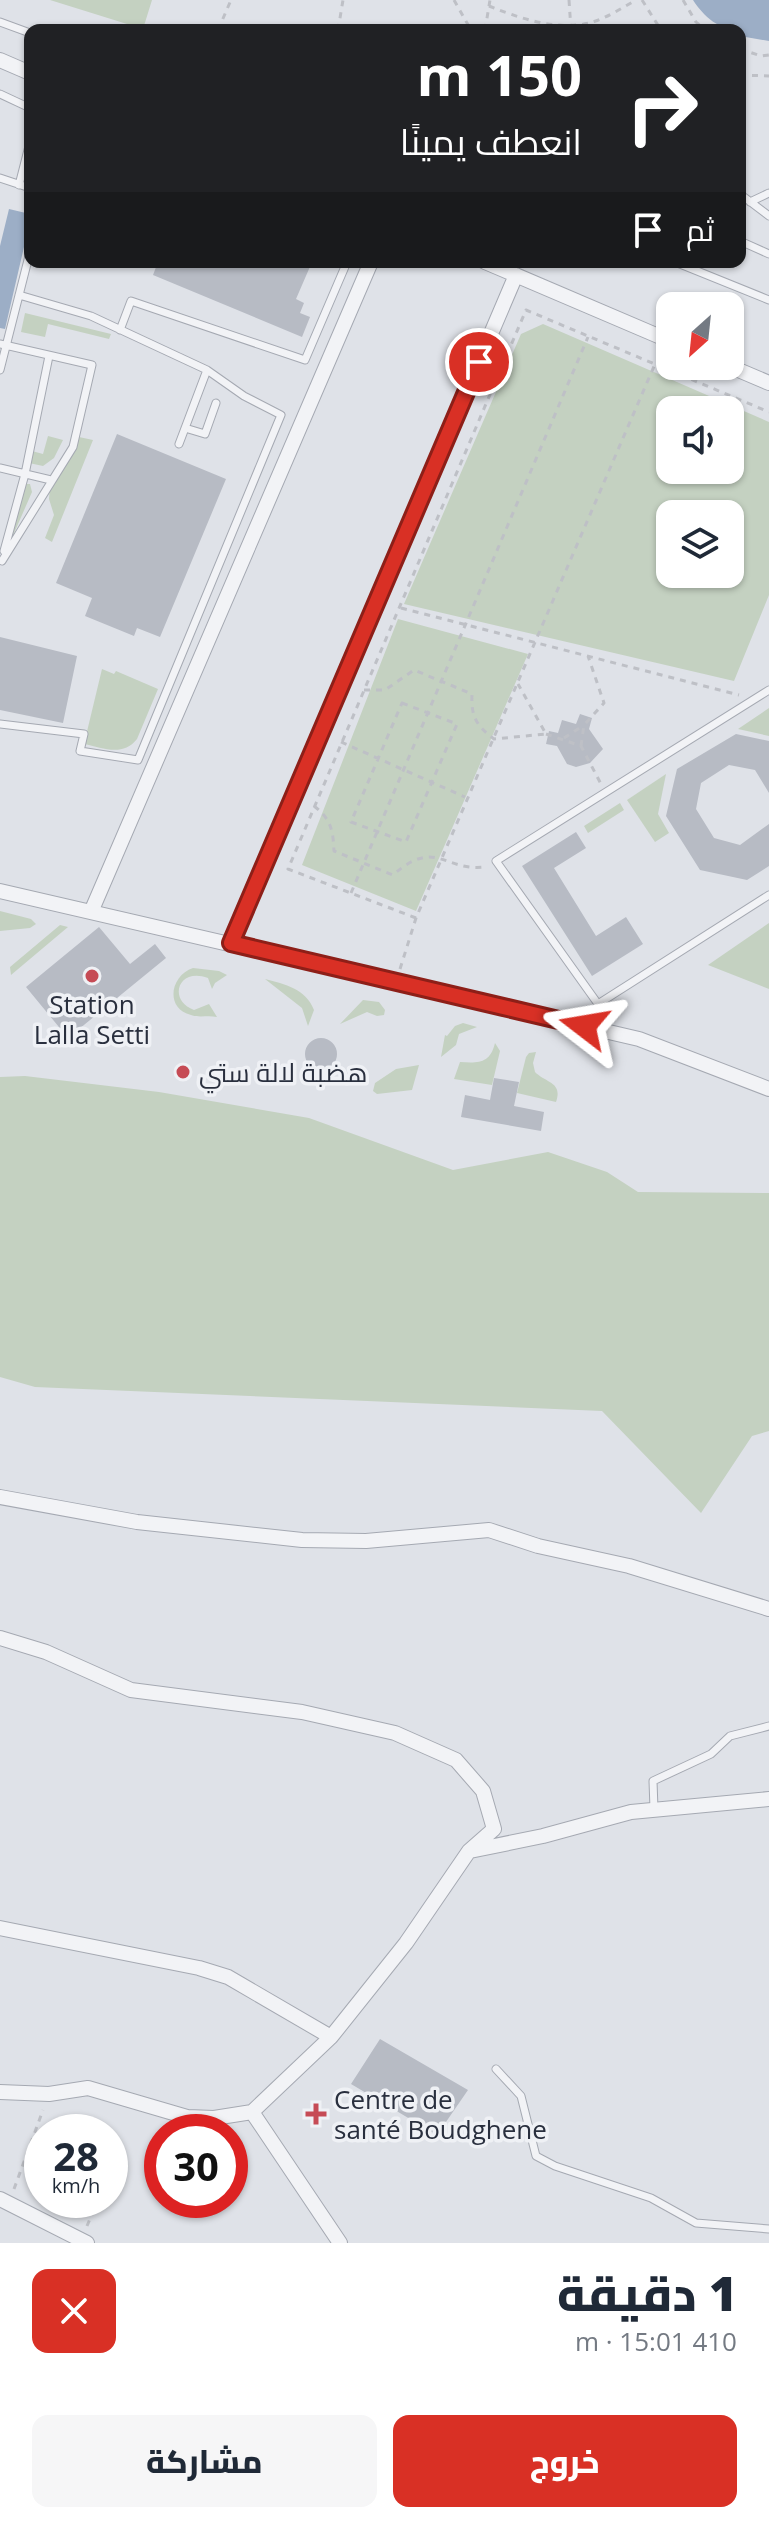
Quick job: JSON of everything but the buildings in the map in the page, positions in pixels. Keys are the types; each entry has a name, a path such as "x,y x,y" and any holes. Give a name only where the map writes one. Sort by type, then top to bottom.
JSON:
{"street":[{"path":"0,60 24,70"},
{"path":"91,912 368,268"},
{"path":"499,268 656,335"},
{"path":"231,943 516,275"},
{"path":"744,372 769,383"},
{"path":"0,891 639,1039 769,1089"},
{"path":"0,1497 137,1522 302,1540 366,1541 489,1530 538,1546 629,1566 769,1609"},
{"path":"0,1638 46,1652 131,1690 302,1712 395,1733 456,1760 483,1791 494,1829 469,1851 406,1943 331,2037 252,2112 214,2118 187,2117 88,2088 49,2094 0,2092"},
{"path":"469,1851 543,1836 631,1812 769,1799"},
{"path":"0,1928 199,1968 228,1977 331,2037"},
{"path":"252,2112 340,2243"},
{"path":"4,2201 85,2242"}],"lane":[{"path":"0,22 24,31"},
{"path":"0,94 24,105"},
{"path":"19,185 24,165"},
{"path":"0,178 24,186"},
{"path":"750,202 769,193"},
{"path":"746,199 769,216"},
{"path":"746,244 769,254"},
{"path":"0,370 3,345 26,268"},
{"path":"120,330 131,301 305,360 344,268"},
{"path":"690,268 769,300"},
{"path":"0,724 84,734 80,751 138,760 281,415 244,396 207,370 91,316 19,295"},
{"path":"3,345 92,365 73,447 2,561 25,474 49,356"},
{"path":"179,444 207,370"},
{"path":"185,428 205,434 216,403"},
{"path":"0,468 51,480"},
{"path":"769,690 496,861 598,1004 769,895"},
{"path":"654,1811 653,1781 711,1754 730,1736 769,1726"},
{"path":"496,2069 521,2096 536,2156 555,2166 651,2198 696,2223 769,2229"}],"path":[{"path":"221,24 231,0"},
{"path":"339,24 343,0"},
{"path":"454,0 468,24"},
{"path":"486,24 490,0"},
{"path":"569,0 571,24 589,23 636,0"},
{"path":"642,0 657,24"},
{"path":"683,0 698,24"},
{"path":"489,6 547,24"},
{"path":"746,51 769,55"},
{"path":"746,75 769,76"},
{"path":"416,918 288,869 526,310 769,412"},
{"path":"351,893 588,336"},
{"path":"396,981 416,918 655,364"},
{"path":"400,607 754,699"},
{"path":"564,738 584,725 604,703 588,656"},
{"path":"364,690 385,690 414,670 472,694 474,720 494,739 546,734 581,746 606,792"},
{"path":"518,683 546,734"},
{"path":"402,703 428,713 457,724 406,842 351,822 402,703"},
{"path":"581,746 584,725"},
{"path":"341,742 467,798"},
{"path":"314,806 329,819 334,851 393,875 425,856 472,868 496,861"},
{"path":"4,2201 49,2094"},
{"path":"85,2242 92,2218"}],"green space":[{"path":"50,0 152,0 145,24 127,24"},
{"path":"25,313 111,334 109,339 48,324 45,337 21,332"},
{"path":"543,324 656,373 656,380 672,380 709,396 656,396 656,484 744,484 744,411 769,422 769,595 734,681 404,604 521,334"},
{"path":"48,436 63,440 54,458 43,466 29,463 32,451 43,454"},
{"path":"79,437 93,440 52,542 45,538 54,515 49,499 50,486"},
{"path":"24,484 30,484 32,492 8,547"},
{"path":"398,619 528,654 416,911 302,865"},
{"path":"102,669 114,674 116,671 158,689 137,739 119,750 84,744"},
{"path":"769,708 769,736 738,729"},
{"path":"666,774 658,814 669,833 655,842 627,800"},
{"path":"620,803 624,810 588,833 584,826"},
{"path":"0,911 31,919 36,924 30,928 0,931"},
{"path":"769,923 769,989 708,965"},
{"path":"60,925 68,927 11,975 10,967"},
{"path":"193,968 227,975 212,989 208,978 197,976 189,977 180,986 181,1000 186,1006 194,1010 209,1004 217,1017 194,1016 177,1006 174,999 176,984 185,972"},
{"path":"265,979 287,985 306,997 314,1010 308,1026 302,1008"},
{"path":"363,1000 379,1002 385,1010 384,1015 367,1012 340,1024"},
{"path":"463,1023 477,1027 459,1034 456,1045 441,1057 445,1035"},
{"path":"495,1043 500,1051 492,1085 454,1079 460,1062 486,1059"},
{"path":"536,1052 533,1063 535,1072 555,1087 558,1095 556,1102 517,1093 526,1057"},
{"path":"419,1065 412,1090 377,1094 373,1091 375,1083 396,1069"},
{"path":"25,1076 159,1092 309,1118 453,1170 548,1152 607,1172 638,1192 769,1193 769,1431 752,1436 701,1513 602,1411 35,1387 0,1377 0,1077"}],"water":[{"path":"693,0 769,0 769,41 746,37 746,24 718,24"},
{"path":"9,209 24,213 24,247 5,329 0,328 0,246"}],"place":[{"name":"Station Lalla Setti","path":"92,976"},
{"name":"هضبة لالة ستي","path":"183,1072"},
{"name":"Centre de santé Boudghene","path":"316,2114"}],"route":[{"path":"479,362 231,943 584,1026"}]}
